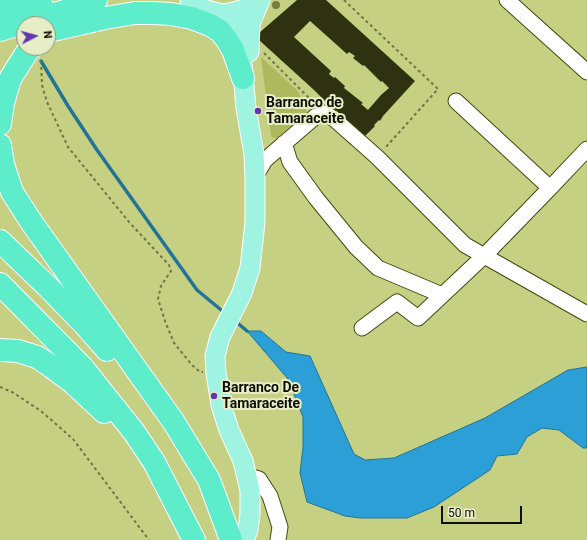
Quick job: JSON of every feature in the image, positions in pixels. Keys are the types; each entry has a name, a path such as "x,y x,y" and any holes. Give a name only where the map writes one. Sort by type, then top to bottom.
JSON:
{"highway":[{"path":"0,11 38,7 66,0"},
{"path":"0,30 105,2"},
{"path":"56,30 105,2"},
{"path":"56,32 105,18 134,13 152,12 192,18 210,25 220,31 233,50 243,78"},
{"path":"0,124 2,104 10,79 24,56"},
{"path":"0,145 2,164 12,192 32,223 173,421 206,483 231,540"},
{"path":"0,241 47,286 115,359 139,388 172,437 206,483"},
{"path":"0,284 84,368 134,432 154,462 167,500 189,540"},
{"path":"0,350 18,351 37,357 72,382 111,419 194,540"}],"main road":[{"path":"190,0 203,9 222,14 244,9 258,0"},
{"path":"249,122 251,107 249,52 250,24 258,0"},
{"path":"222,14 234,24 238,31 246,108 256,177 254,246 250,268 242,293 220,337 215,356 218,393 224,418 239,450 248,476 250,490 250,514 248,530 244,540"}],"street":[{"path":"507,0 587,72"},
{"path":"456,102 550,188"},
{"path":"256,177 265,160 316,116 324,113 333,118 377,157 465,245 587,314"},
{"path":"284,143 290,162 316,198 356,247 378,268 442,295"},
{"path":"362,328 397,302 418,318 484,256 587,149"},
{"path":"248,476 259,479 270,496 280,528 278,540"}],"path":[{"path":"344,0 438,89 377,157"},
{"path":"249,52 262,52 324,113"},
{"path":"36,56 47,102 68,147 129,222 169,265 171,271 161,286 158,299 174,343 200,372 216,373"},
{"path":"0,386 41,411 73,439 149,540"}],"green space":[{"path":"261,57 298,91 307,112 276,139 271,136"}],"water":[{"path":"247,331 261,331 286,352 310,356 354,454 365,460 394,458 485,418 568,370 587,367 587,448 583,448 559,430 542,428 527,437 517,454 497,456 490,470 434,507 407,518 360,518 345,516 307,502 300,473 303,447 303,417 288,379"}],"building":[{"path":"297,0 326,0 415,81 365,136 335,111 259,40 259,33","holes":["310,21 347,54 349,52 355,56 353,58 363,66 364,65 389,88 368,110 361,104 363,103 344,88 345,86 329,74 331,71 294,37"]}],"waterway":[{"name":"Barranco de Tamaraceite","path":"41,61 97,150 197,290 226,314"},
{"name":"Barranco de Tamaraceite","path":"234,320 247,331"}],"place":[{"name":"Barranco de Tamaraceite","path":"258,111"},
{"name":"Barranco De Tamaraceite","path":"214,396"}]}
